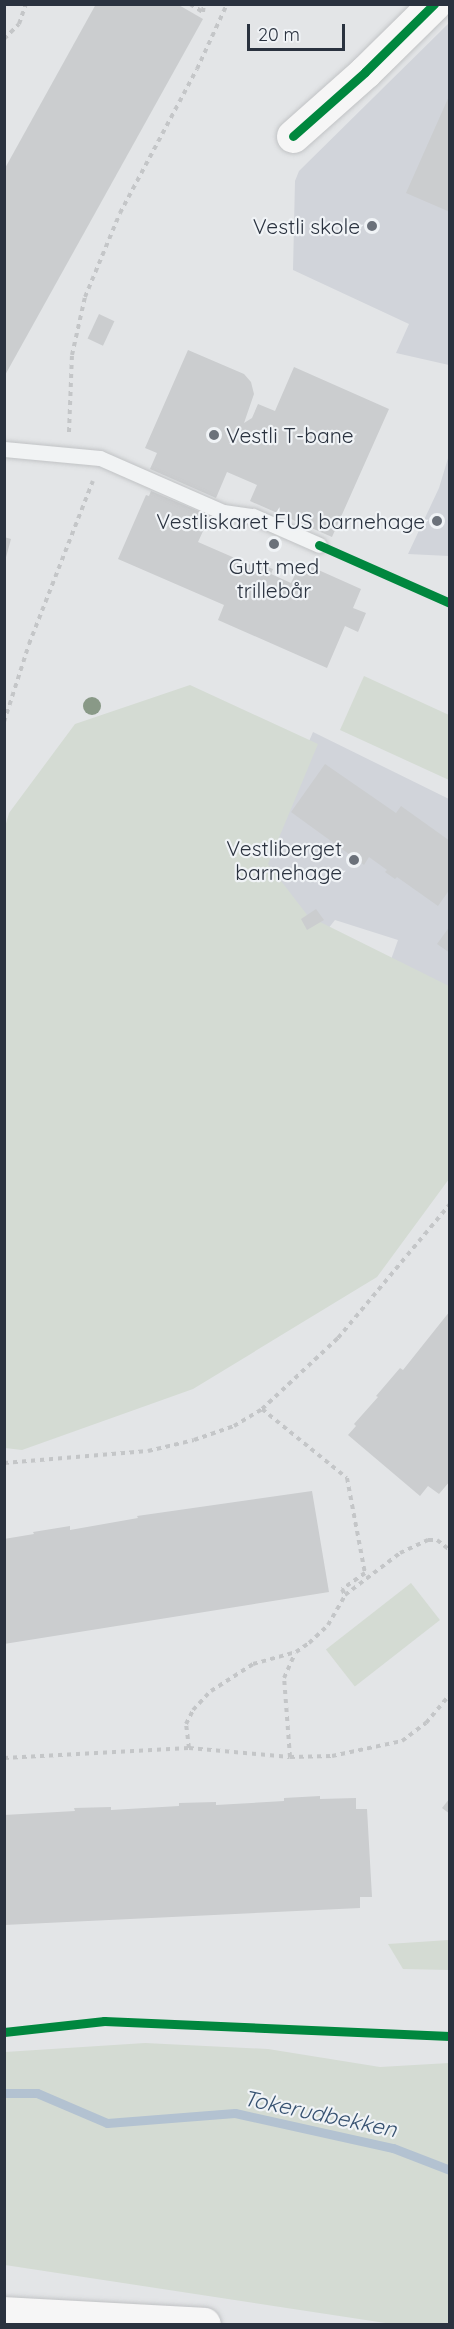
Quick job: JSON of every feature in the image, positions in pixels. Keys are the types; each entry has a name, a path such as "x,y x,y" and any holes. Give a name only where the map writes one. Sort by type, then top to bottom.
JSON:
{"main road":[{"path":"293,136 365,72 434,4"},
{"path":"4,2313 204,2325"}],"lane":[{"path":"4,449 100,458 224,512 253,516 319,545"}],"path":[{"path":"4,39 19,24 26,4"},
{"path":"190,4 203,12 204,4"},
{"path":"69,454 72,355 85,297 120,213 197,69 227,4"},
{"path":"4,722 29,644 95,477"},
{"path":"4,1463 148,1451 194,1440 234,1426 262,1409 338,1338 450,1204"},
{"path":"262,1409 347,1479 365,1573 342,1588 345,1595"},
{"path":"189,1748 186,1724 193,1710 211,1691 253,1664 296,1652 321,1634 345,1595 400,1552 418,1542 437,1540 450,1550"},
{"path":"290,1756 284,1678 296,1652"},
{"path":"4,1758 189,1748 290,1756 332,1756 402,1741 426,1723 450,1694"}],"shaded area":[{"name":"Vestli skole","path":"449,23 449,365 396,353 409,324 293,270 295,181 299,171"},
{"name":"Vestliskaret FUS barnehage","path":"449,455 449,556 408,554 439,488"},
{"path":"364,676 449,715 449,780 340,730"},
{"path":"190,685 318,744 268,864 308,916 449,986 449,1179 377,1277 193,1389 22,1450 5,1448 5,827 9,813 75,724"},
{"name":"Vestliberget barnehage","path":"313,732 449,799 449,1025 377,999 398,940 335,920 293,973 220,949"},
{"path":"411,1583 440,1620 355,1687 326,1649"},
{"path":"449,1940 449,1970 403,1969 388,1944"},
{"path":"145,2043 268,2049 380,2067 449,2063 449,2324 392,2324 5,2265 5,2052"}],"building":[{"path":"96,4 177,4 203,19 4,377 4,170"},
{"path":"450,94 450,212 406,193"},
{"path":"99,314 114,321 103,346 88,338"},
{"path":"188,350 244,374 251,382 254,394 244,423 252,418 258,404 275,411 294,367 389,409 332,537 250,501 257,485 227,472 216,498 150,469 157,453 145,448"},
{"path":"151,491 210,516 198,542 258,568 260,564 273,569 271,574 291,583 299,566 304,568 305,564 361,589 353,608 366,613 358,632 345,626 327,668 218,620 224,605 118,559 146,495 149,496"},
{"path":"4,537 11,539 5,561 4,561"},
{"path":"325,764 396,813 401,806 450,841 450,889 438,906 397,877 395,879 385,872 387,870 369,857 364,865 291,812"},
{"path":"316,909 324,920 307,930 301,919"},
{"path":"450,926 450,953 437,944"},
{"path":"450,1311 450,1481 439,1494 428,1486 420,1496 348,1435 356,1426 354,1424 378,1397 376,1396 400,1368 403,1370"},
{"path":"312,1491 329,1592 4,1644 4,1539 70,1526 70,1530 138,1518 137,1516"},
{"path":"320,1796 320,1799 356,1798 356,1809 367,1809 372,1897 360,1897 360,1908 4,1925 4,1815 75,1811 74,1808 111,1807 111,1810 179,1806 179,1803 216,1802 216,1805 284,1801 284,1798"},
{"path":"450,1798 450,1814 442,1808"}],"waterway":[{"name":"Tokerudbekken","path":"4,2093 37,2093 107,2123 235,2113 393,2148 450,2170"}],"cycle path":[{"path":"293,136 365,72 434,4"},
{"path":"319,545 450,603"},
{"path":"4,2032 104,2021 450,2036"}],"place":[{"name":"Vestli skole","path":"372,226"},
{"name":"Vestli T-bane","path":"214,435"},
{"name":"Vestliskaret FUS barnehage","path":"437,521"},
{"name":"Gutt med trillebår","path":"274,544"},
{"name":"Vestliberget barnehage","path":"354,860"}]}
